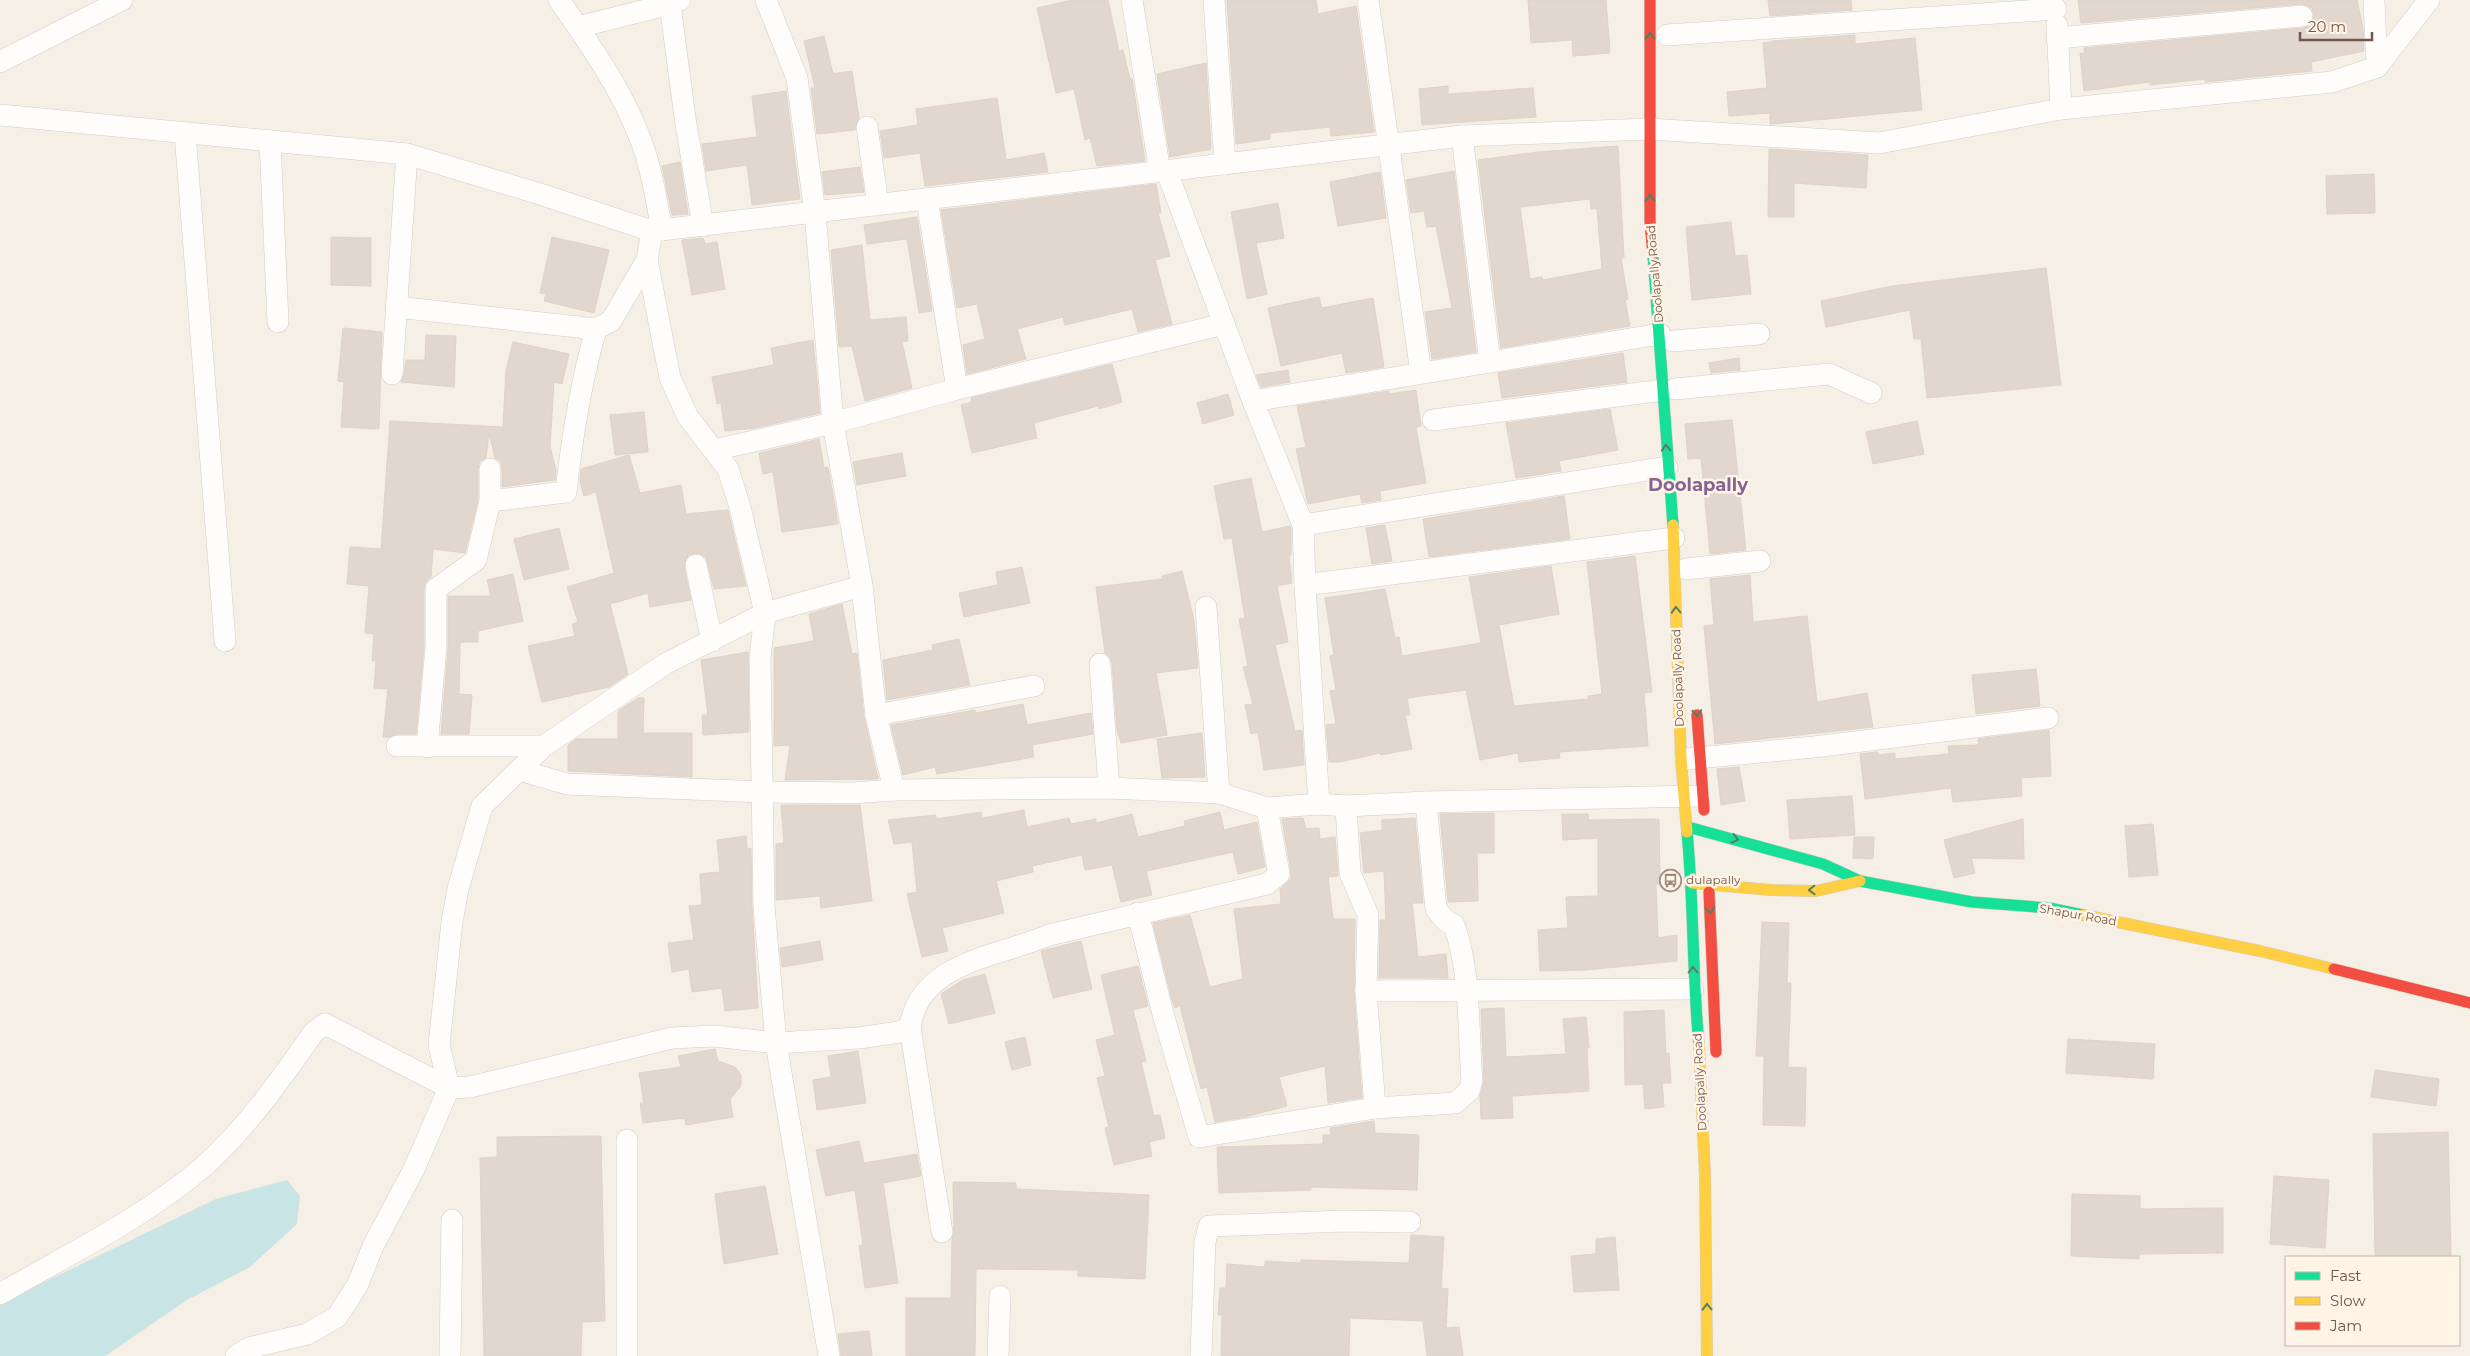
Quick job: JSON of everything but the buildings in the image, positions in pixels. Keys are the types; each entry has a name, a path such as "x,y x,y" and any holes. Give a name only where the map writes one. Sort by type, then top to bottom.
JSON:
{"main road":[{"name":"Doolapally Road","path":"1650,0 1660,130 1650,221 1670,340 1671,386 1686,574"},
{"name":"Doolapally Road","path":"1671,386 1667,467 1694,796 1705,830 1706,848"},
{"name":"Doolapally Road","path":"1696,707 1691,758 1694,796 1688,827 1692,882 1693,990 1700,1060 1707,1356"},
{"name":"Shapur Road","path":"1688,827 1705,830 1823,864 1860,881 1972,902 2049,908 2260,951 2470,1003"},
{"name":"Doolapally Road","path":"1708,879 1716,1068"},
{"path":"1692,882 1708,879 1771,890 1816,891 1860,881"}],"street":[{"path":"0,62 122,0"},
{"path":"396,307 596,329 611,321 647,260 657,231 645,153 628,109 578,27 559,0"},
{"path":"766,0 797,78 815,213 833,423 862,586 876,715 894,790"},
{"path":"1132,0 1163,172 1303,525 1319,804"},
{"path":"1214,0 1224,164"},
{"path":"1368,0 1421,373"},
{"path":"2374,0 2377,67"},
{"path":"0,115 407,154 657,231 1462,136 1660,130 1879,143 2061,110 2332,82 2377,67 2429,0"},
{"path":"578,27 673,1 685,118 703,226"},
{"path":"1667,35 2055,5 2061,110"},
{"path":"2057,38 2302,16"},
{"path":"867,127 878,205"},
{"path":"185,133 225,641"},
{"path":"1462,136 1490,362"},
{"path":"270,141 278,322"},
{"path":"392,374 407,154"},
{"path":"927,199 958,388"},
{"path":"647,260 670,378 688,417 728,469 740,507 765,613 760,658 764,792 764,906 776,1043 829,1356"},
{"path":"714,450 833,423 958,388 1224,324"},
{"path":"490,501 566,492 571,448 586,366 596,329"},
{"path":"1253,401 1490,362 1670,340 1759,334"},
{"path":"1433,420 1671,386 1829,374 1871,393"},
{"path":"1303,525 1667,467"},
{"path":"427,747 436,647 436,589 476,560 490,501 490,470"},
{"path":"1305,585 1674,538"},
{"path":"1686,574 1760,561"},
{"path":"696,565 712,641"},
{"path":"236,1356 249,1348 307,1334 337,1317 358,1284 373,1246 414,1169 449,1088 439,1045 452,922 458,889 482,806 544,746 665,664 765,613 862,586"},
{"path":"1206,607 1219,793"},
{"path":"1100,664 1109,788"},
{"path":"876,715 1034,686"},
{"path":"1691,758 1814,747 2048,718"},
{"path":"396,746 544,746"},
{"path":"519,770 567,784 764,792 852,793 894,790 1109,788 1219,793 1267,808 1319,804 1346,806 1426,802 1694,796"},
{"path":"1138,913 1163,1014 1199,1137 1375,1108 1455,1103 1469,1091 1472,1081 1466,992 1458,934 1454,925 1446,921 1436,909 1426,802"},
{"path":"1346,806 1350,873 1368,915 1366,991 1375,1108"},
{"path":"942,1232 910,1027 912,1012 933,983 950,970 1029,944 1049,935 1267,884 1279,874 1267,808"},
{"path":"1366,991 1693,990"},
{"path":"0,1294 152,1205 203,1167 248,1120 314,1032 325,1024 449,1088 470,1087 672,1038 714,1036 776,1043 859,1038 899,1032 910,1027"},
{"path":"627,1356 628,1140"},
{"path":"450,1356 452,1220"},
{"path":"1201,1356 1205,1242 1209,1226 1335,1221 1410,1222"},
{"path":"998,1356 1000,1296"}],"water":[{"path":"287,1180 300,1196 297,1224 250,1267 187,1300 105,1356 0,1356 0,1301 38,1285 216,1199"}],"traffic: fast":[{"path":"1653,255 1673,525"},
{"path":"1688,827 1823,864 1860,881 1972,902 2049,908 2083,915"},
{"path":"1687,832 1699,1045"}],"traffic: slow":[{"path":"1673,525 1681,759 1687,832"},
{"path":"1692,883 1771,890 1816,891 1860,881"},
{"path":"2083,915 2260,951 2334,969"},
{"path":"1699,1045 1705,1175 1707,1356"}],"traffic: jam":[{"path":"1650,0 1650,221 1653,255"},
{"path":"1697,715 1704,810"},
{"path":"1709,892 1716,1052"},
{"path":"2334,969 2470,1003"}],"place":[{"name":"dulapally","path":"1670,880"}],"district":[{"name":"Doolapally","path":"1698,485"}]}
